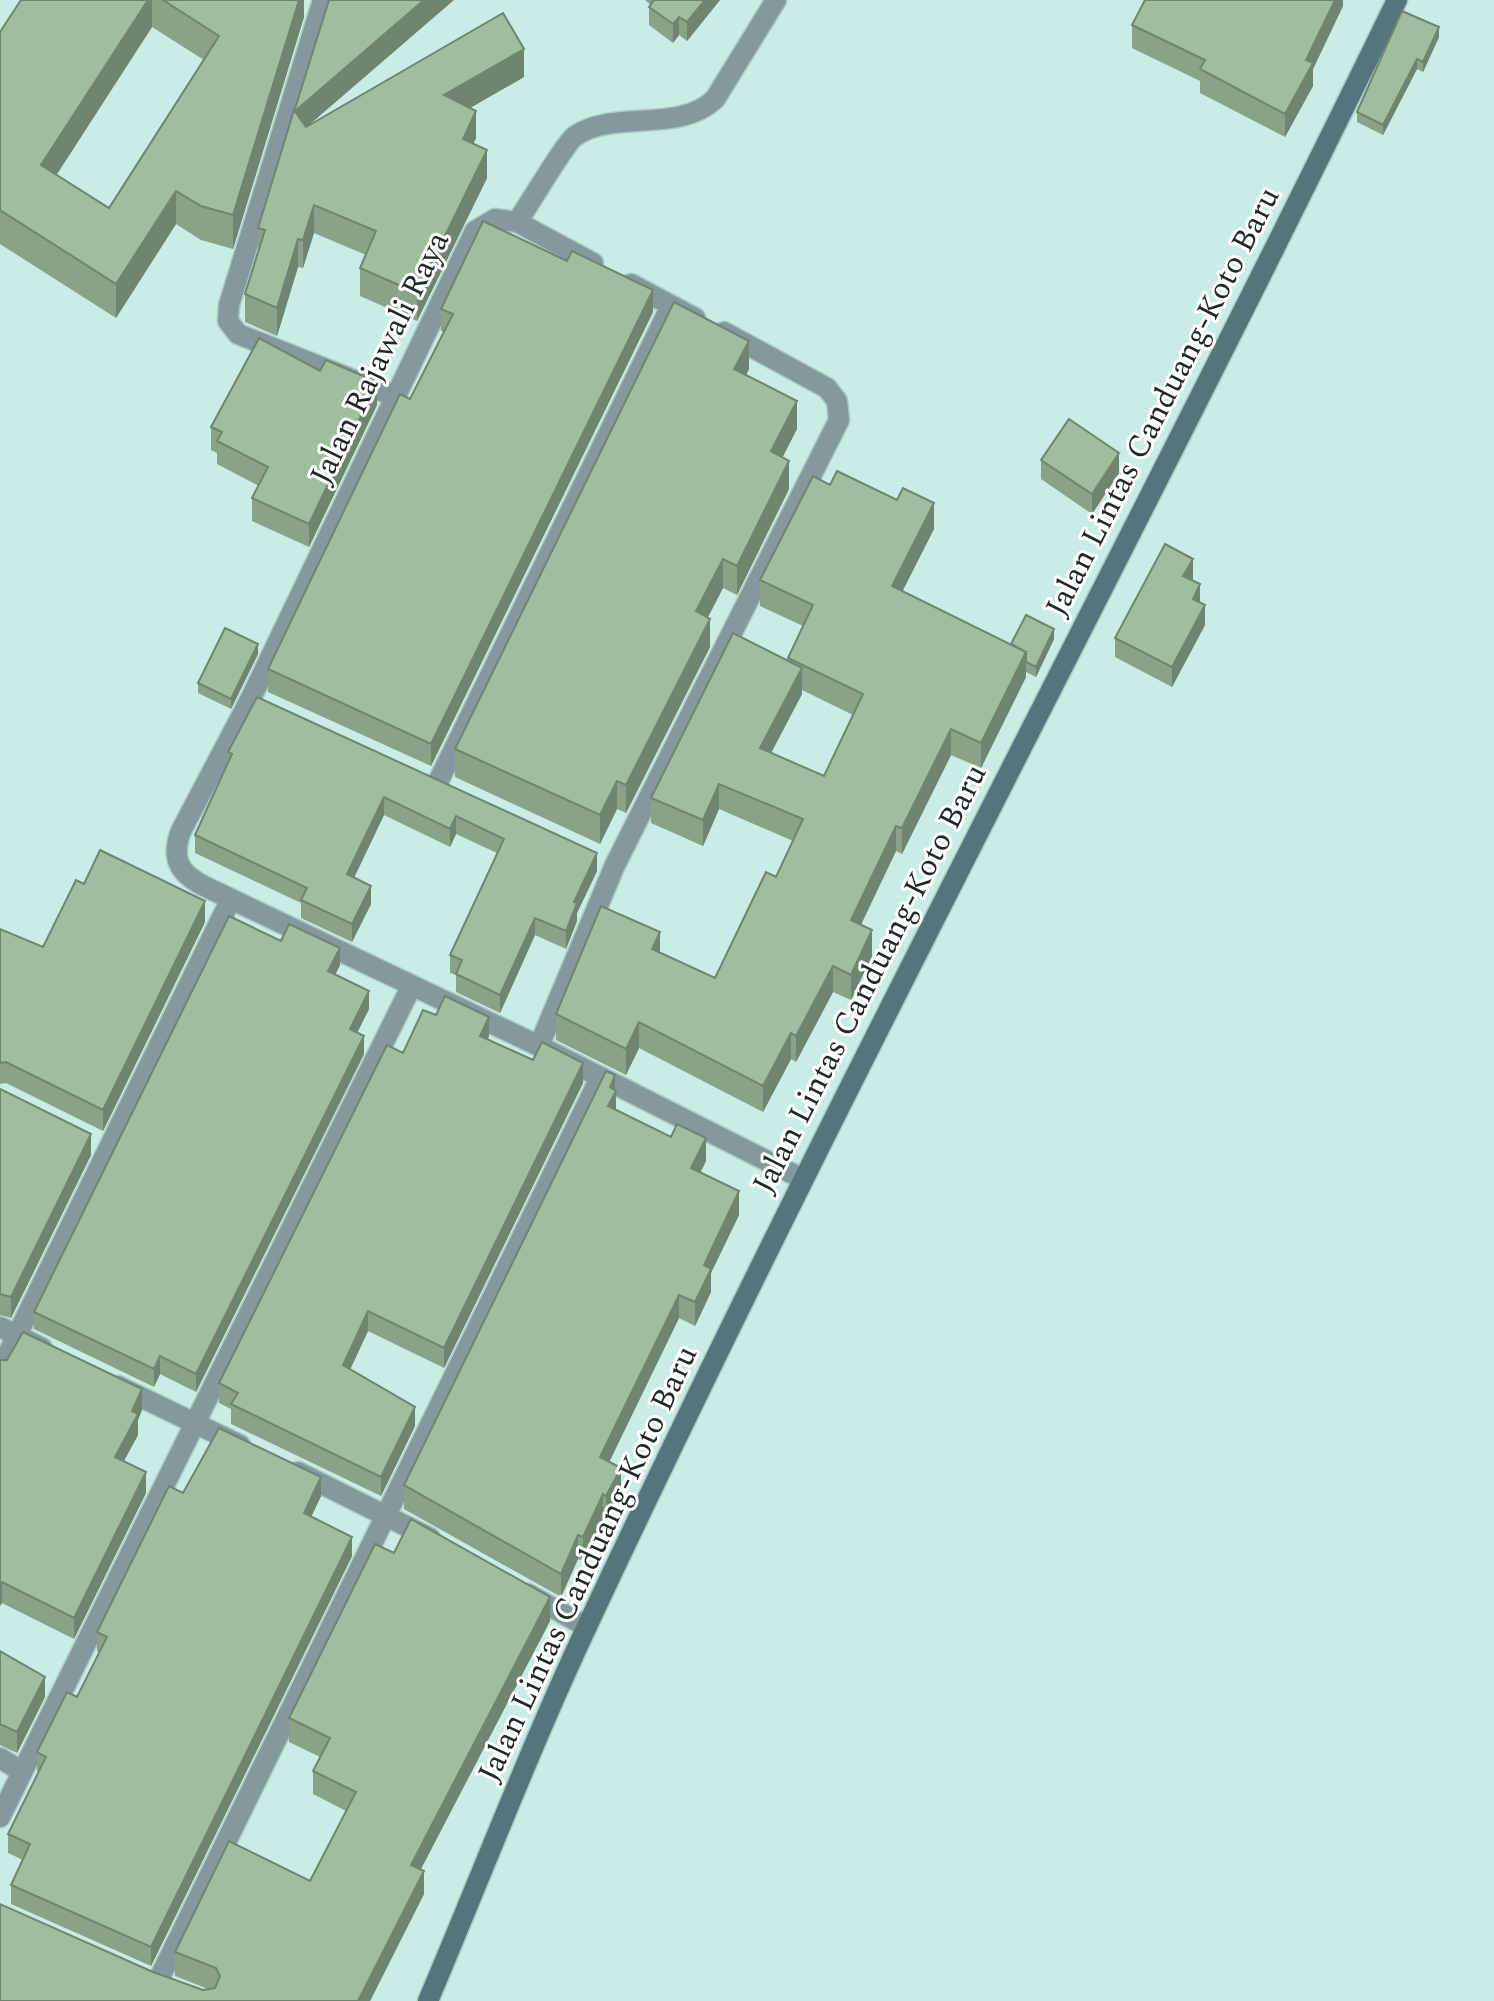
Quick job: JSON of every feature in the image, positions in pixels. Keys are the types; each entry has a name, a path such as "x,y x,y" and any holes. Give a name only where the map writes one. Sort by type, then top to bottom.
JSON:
{"main road":[{"name":"Jalan Lintas Canduang-Koto Baru","path":"428,2001 587,1627 801,1178 1294,211 1397,0"}],"street":[{"path":"323,0 229,305 228,321 238,334 394,396"},
{"path":"539,1046 608,862 839,420 837,401 827,388 517,222 571,139 587,128 704,109 715,99 776,0"},
{"name":"Jalan Rajawali Raya","path":"517,222 495,219 475,231 394,396 258,701 175,847 184,875 539,1046 801,1178"},
{"path":"437,784 671,306"},
{"path":"0,1370 9,1331 100,1144 231,899"},
{"path":"0,1817 411,987"},
{"path":"182,1992 150,1980 600,1078"},
{"path":"9,1331 58,1356"},
{"path":"99,1376 385,1513 452,1551"},
{"path":"506,1581 587,1627"},
{"path":"0,1758 21,1771"}],"building":[{"path":"21,0 148,0 41,165 109,208 219,36 163,0 299,0 233,215 201,206 176,191 116,284 0,210 0,32"},
{"path":"329,0 424,0 294,112"},
{"path":"654,0 705,0 687,22 679,17 673,24 649,7"},
{"path":"1145,0 1335,0 1306,60 1313,63 1285,114 1200,69 1205,60 1132,25"},
{"path":"1402,11 1439,27 1423,62 1417,59 1383,125 1357,112"},
{"path":"503,13 524,49 444,95 476,111 463,139 487,150 417,293 360,268 376,231 314,205 303,240 298,239 277,308 245,294 265,230 258,228 294,110 306,127"},
{"path":"483,221 567,261 572,251 653,290 431,744 268,669 400,394 410,399 453,314 441,309"},
{"path":"674,302 749,341 734,369 797,401 771,451 789,461 737,566 723,559 696,611 710,619 626,785 617,781 600,815 455,749"},
{"path":"259,338 320,371 326,360 377,382 309,524 252,498 268,467 217,441 222,432 211,427"},
{"path":"1069,419 1119,453 1092,494 1041,460"},
{"path":"837,471 897,500 903,488 934,503 892,586 1026,652 981,743 951,729 902,828 896,826 851,920 872,930 851,975 833,966 796,1036 791,1033 763,1086 639,1022 626,1049 556,1014 601,906 660,932 652,949 715,978 766,872 776,877 803,819 719,784 703,820 651,798 733,633 802,668 760,748 824,776 863,694 788,658 813,605 760,580 813,476 830,485"},
{"path":"1165,544 1193,559 1183,576 1200,584 1193,599 1205,605 1172,667 1115,638"},
{"path":"1026,615 1054,629 1036,667 1026,662 1026,652 1011,644"},
{"path":"225,628 258,644 231,699 198,683"},
{"path":"257,697 597,853 574,902 577,903 566,931 535,918 500,995 456,974 462,960 450,955 504,839 456,816 450,829 384,797 347,874 371,886 352,924 301,900 307,888 195,835 232,754 228,752"},
{"path":"100,850 205,901 103,1110 6,1062 0,1063 0,929 43,947 76,880 84,884"},
{"path":"229,916 281,941 289,924 340,948 328,971 369,991 350,1029 364,1036 196,1374 160,1356 154,1369 34,1312"},
{"path":"445,996 489,1017 480,1036 533,1060 542,1042 583,1063 444,1348 368,1311 343,1365 415,1407 381,1477 231,1404 238,1393 219,1383 387,1045 403,1053 423,1010 436,1015"},
{"path":"606,1071 615,1075 610,1087 616,1091 608,1106 671,1137 677,1124 706,1138 691,1168 739,1191 704,1265 711,1269 695,1302 679,1295 600,1457 621,1468 606,1496 603,1494 583,1537 578,1535 561,1574 404,1485"},
{"path":"0,1089 91,1134 11,1297 0,1294"},
{"path":"23,1332 142,1389 132,1411 138,1414 115,1457 146,1472 74,1618 2,1582 0,1585 0,1360 7,1360"},
{"path":"219,1428 321,1477 304,1513 352,1537 151,1947 11,1885 30,1844 8,1834 46,1757 37,1752 67,1692 77,1697 107,1637 97,1632 169,1486 183,1493"},
{"path":"411,1519 550,1597 411,1865 424,1871 358,2001 0,2001 0,1904 153,1972 203,1990 215,1988 220,1976 216,1968 175,1952 229,1841 310,1881 356,1792 313,1771 330,1738 289,1718 375,1544 394,1553"},
{"path":"0,1651 45,1677 17,1732 0,1724"}]}
